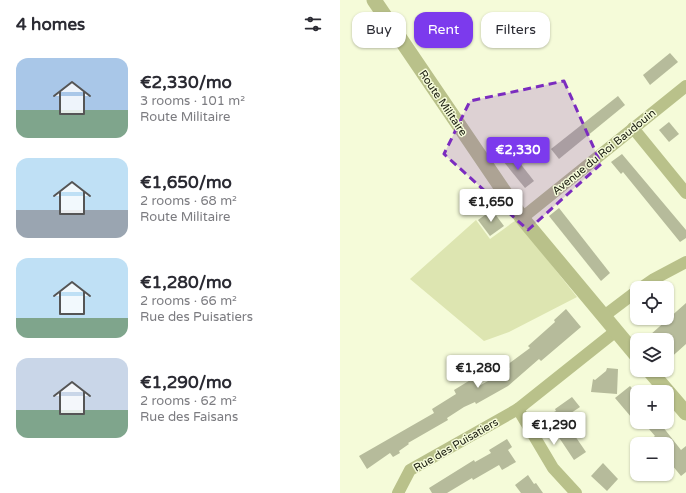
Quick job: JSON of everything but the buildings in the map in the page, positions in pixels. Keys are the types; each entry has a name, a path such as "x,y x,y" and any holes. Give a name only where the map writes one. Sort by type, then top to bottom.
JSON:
{"street":[{"name":"Route Militaire","path":"374,0 522,218 630,348"},
{"name":"Avenue du Roi Baudouin","path":"522,218 686,86"},
{"path":"633,128 686,193"},
{"path":"651,281 686,262"},
{"path":"604,316 630,296"},
{"name":"Rue des Puisatiers","path":"398,493 410,470 518,410 616,331"},
{"path":"655,377 686,413"},
{"path":"518,410 553,468 576,493"}],"highlighted area":[{"path":"564,81 601,164 528,230 444,154 470,101"}],"green space":[{"path":"476,220 490,239 516,220 577,297 509,332 484,341 410,279"}]}
